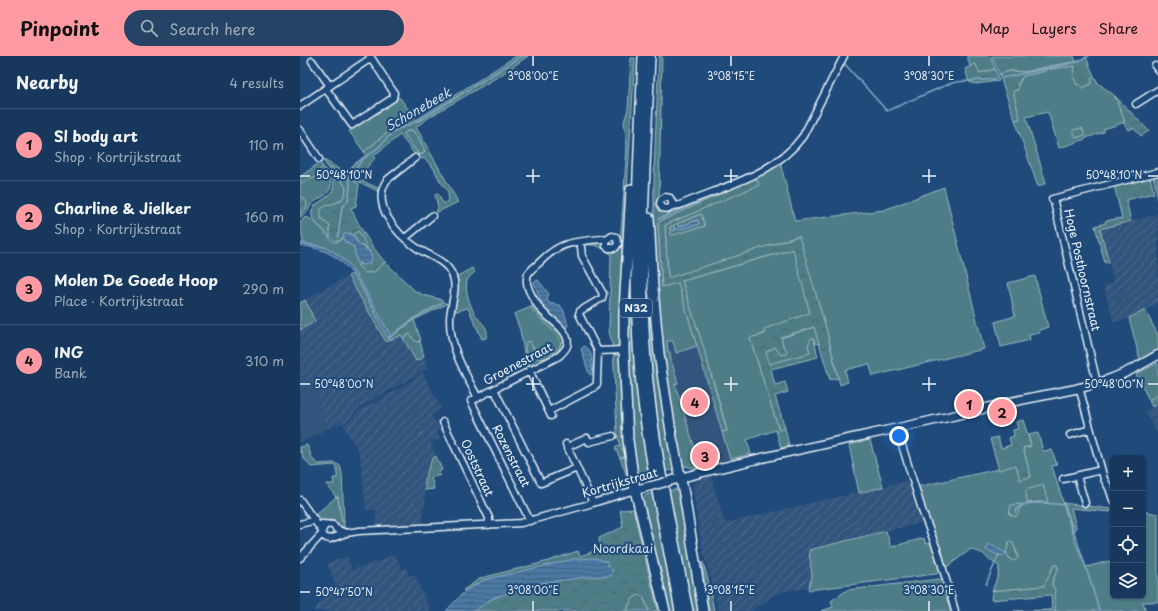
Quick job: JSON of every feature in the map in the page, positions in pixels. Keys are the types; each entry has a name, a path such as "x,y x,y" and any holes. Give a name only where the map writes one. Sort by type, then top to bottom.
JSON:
{"highway":[{"name":"N32","path":"644,56 635,255 639,362 651,462 680,611"},
{"name":"N32","path":"650,56 642,256 647,367 658,460 688,611"},
{"path":"643,71 639,78 638,86 625,278 624,350 628,440 635,490 665,611"},
{"path":"646,152 655,318 672,438 681,478 703,611"}],"main road":[{"name":"Kortrijkstraat","path":"635,490 745,462 1097,383 1120,375 1158,355"}],"street":[{"path":"672,206 680,205 760,173 779,162 803,136 844,56"},
{"path":"300,106 328,87 371,57 395,96 352,125 328,87 312,61"},
{"path":"1136,104 1158,90"},
{"path":"300,130 320,159"},
{"path":"414,158 387,180 381,193 382,204 385,212 398,232 419,249 441,261 448,267 453,277 455,287 450,318 452,341 457,356 478,398"},
{"name":"Hoge Posthoornstraat","path":"1097,383 1052,198 1158,172"},
{"path":"405,238 432,216"},
{"name":"Groenestraat","path":"471,401 558,356 565,350 568,342 565,334 542,310 532,296 528,283 529,273 543,259 559,247 576,242 606,240"},
{"path":"529,370 550,413 595,386 597,381 598,351 579,314 580,311 602,298 603,294 582,256 581,248"},
{"path":"598,351 624,350"},
{"path":"1079,387 1101,470 1110,491"},
{"path":"494,389 541,483 577,468"},
{"name":"Rozenstraat","path":"471,401 530,521"},
{"name":"Ooststraat","path":"443,422 489,518 489,525"},
{"path":"897,429 923,513 938,552 955,611"},
{"path":"1070,435 1090,429"},
{"path":"593,503 566,446 587,438 589,442 612,436"},
{"path":"1063,479 1101,470"},
{"path":"1077,476 1085,503"},
{"name":"Kortrijkstraat","path":"324,532 330,539 336,533 522,523 635,490"},
{"path":"300,500 324,532"},
{"path":"300,524 315,520"},
{"path":"300,558 324,532 333,525 336,533"}],"shaded area":[{"path":"1158,214 1158,303 1129,318 1114,323 1103,285 1114,282 1100,229"},
{"path":"698,220 699,224 673,231 673,229"},
{"path":"346,233 352,236 359,244 369,251 372,259 370,263 363,265 357,262 354,247 344,239 344,234"},
{"path":"300,243 327,248 348,263 367,293 391,337 387,337 371,303 348,269 330,254 319,249 300,245"},
{"path":"348,276 386,342 401,335 416,361 424,357 429,368 357,409 350,419 337,426 336,424 327,429 314,384 309,384 307,376 300,379 300,330 315,321 305,300"},
{"path":"538,280 549,294 547,299 549,303 560,305 564,311 568,326 565,328 550,316 545,309 534,282"},
{"path":"673,340 676,353 697,346 730,459 716,462 710,446 695,450 675,384 678,383 670,352 668,352 667,341"},
{"path":"584,346 589,350 592,358 593,374 590,375 581,349"},
{"path":"423,373 441,408 431,415 440,428 436,431 441,439 431,442 436,456 432,459 425,478 423,527 376,529 376,510 366,510 360,454 343,425 358,411 390,394"},
{"path":"307,376 314,383 327,429 300,443 300,379"},
{"path":"1158,404 1158,436 1145,411"},
{"path":"711,476 725,523 911,480 924,522 809,550 812,577 808,588 780,592 752,611 718,611 712,581 703,553 693,491 693,485 696,481"},
{"path":"989,544 1006,553 1001,556 986,550"},
{"path":"395,554 402,569 406,568 409,576 414,574 431,611 313,611 335,584 327,563 347,556 352,570"},
{"path":"595,558 607,562 608,566 613,571 611,576 587,577 534,584 493,598 474,611 446,611 465,591 484,580 574,559"}],"green space":[{"path":"516,56 528,56 501,75 431,116 416,127 458,202 436,213 438,207 435,194 438,194 443,203 446,203 448,193 431,165 423,158 419,160 400,135 373,156 375,158 363,172 359,180 348,173 352,166 366,155 364,152 411,113 416,120","holes":["412,130 419,138 425,151 423,154 419,155 404,134 405,132"]},
{"path":"659,56 662,56 659,199 663,211 780,162 795,221 884,210 944,187 984,349 873,376 869,364 845,370 848,382 840,385 827,332 798,236 668,279 665,225 758,185 756,179 658,222 662,287 678,282 697,346 676,353 673,341 667,341 668,352 670,352 678,383 675,384 695,449 710,446 716,462 695,468 684,466 682,463 671,403 663,342 655,251 654,199","holes":["700,214 705,226 671,234 670,227"]},
{"path":"967,56 990,56 995,69 980,73 975,64 970,66"},
{"path":"992,56 1074,56 1076,62 1067,63 1049,69 1075,66 1075,73 1082,88 1091,84 1091,78 1094,76 1098,83 1115,96 1125,122 1104,129 1104,132 1059,148 1048,112 1026,117 1046,183 1038,187 1015,120 1020,119 1012,91 1018,86 1023,76 1045,71 1046,67 1025,72 1011,71 999,74"},
{"path":"1086,57 1094,76 1091,78 1091,84 1082,88 1080,84 1077,85 1074,78 1075,66 1049,69 1048,66 1076,62"},
{"path":"631,58 635,58 621,288 620,330 628,479 620,458 626,456 620,445 617,433 613,348 609,331 611,254 595,245 577,246 563,250 539,267 531,277 532,287 537,297 535,298 529,281 530,274 559,248 599,240 603,242 607,249 620,244 627,145 624,122 628,109"},
{"path":"975,64 980,73 995,69 999,81 976,84 969,82 965,69"},
{"path":"1046,67 1045,71 1023,76 1018,83 1018,90 1013,91 1020,119 1015,120 999,74 1011,71 1025,72"},
{"path":"1115,96 1149,131 1141,136 1133,128 1129,130 1123,123 1125,122"},
{"path":"397,98 400,98 411,113 364,152 349,131"},
{"path":"1082,128 1085,135 1076,138 1073,130"},
{"path":"412,130 419,138 425,151 423,154 419,155 403,134"},
{"path":"324,160 347,174 359,184 356,206 351,208 366,236 385,262 374,272 365,273 358,266 359,264 363,265 370,252 358,231 353,235 350,233 345,234 341,240 335,241 330,237 330,226 322,218 321,211 322,208 341,200 344,197 346,187 336,171 326,165"},
{"path":"320,162 323,167 316,177 300,183 300,177"},
{"path":"326,165 336,170 339,178 346,187 344,195 340,200 334,204 326,206 321,219 330,226 330,237 313,219 312,212 314,206 326,198 334,187"},
{"path":"323,167 331,181 330,189 325,195 315,201 307,212 300,217 300,214 306,208 304,199 300,195 300,183 316,177"},
{"path":"1158,174 1158,209 1157,194 1153,176"},
{"path":"1150,176 1154,193 1126,200 1131,221 1100,229 1109,262 1105,263 1095,226 1106,223 1105,221 1122,218 1114,185"},
{"path":"354,177 380,189 380,192 355,180"},
{"path":"756,178 759,185 665,225 668,278 799,236 827,332 838,378 830,380 814,327 781,337 783,346 787,350 785,355 780,354 775,347 766,352 769,364 810,353 808,345 811,338 814,339 818,357 771,369 775,385 785,382 788,392 775,396 785,428 779,430 750,338 765,334 764,329 810,313 793,249 682,281 703,346 727,431 722,432 678,283 662,287 658,222"},
{"path":"300,195 307,203 306,208 300,214 300,208 302,207 300,204"},
{"path":"701,214 705,226 673,235 671,234 670,227 674,225 675,228 673,229 699,224 697,220 678,227 677,224"},
{"path":"305,217 313,220 333,242 339,242 344,237 345,242 354,247 357,262 359,264 358,266 374,272 385,262 415,291 423,295 439,299 447,304 414,320 391,337 367,293 348,263 327,248 303,243 300,223"},
{"path":"633,225 642,431 649,475 638,477 631,432 626,315"},
{"path":"647,225 675,469 664,472 654,410 648,347 646,305"},
{"path":"358,230 365,240 367,249 359,244 353,235"},
{"path":"794,249 810,313 764,329 766,333 750,338 779,430 785,428 789,446 781,448 776,430 747,440 751,454 730,459 722,432 727,431 722,412 682,281"},
{"path":"472,268 475,272 468,279 466,287 470,304 487,331 486,338 482,339 468,308 453,312 458,290 456,277"},
{"path":"352,274 359,283 390,340 386,342 348,276"},
{"path":"1035,276 1048,327 1039,330 1040,333 1029,335 1030,340 1001,347 995,322 1015,316 1008,283"},
{"path":"305,300 315,321 300,330 300,303"},
{"path":"536,304 563,335 566,342 561,352 532,367 528,362 526,355 526,342 530,341 537,357 542,359 553,354 561,342 555,333 531,307"},
{"path":"531,307 555,333 561,342 556,351 550,356 542,359 537,357 534,347 525,349 529,364 532,367 527,370 520,330 514,314"},
{"path":"1145,310 1158,335 1158,350 1140,360 1129,318"},
{"path":"414,320 421,340 417,342 410,334 403,338 401,335 390,340 389,338"},
{"path":"814,327 819,343 815,344 814,339 808,345 810,353 769,365 766,352 775,347 777,349 783,346 781,338"},
{"path":"410,334 417,342 420,341 424,357 416,361 403,338"},
{"path":"1158,363 1158,395 1149,400 1136,374"},
{"path":"1158,395 1158,404 1152,407 1149,400"},
{"path":"1023,420 1031,446 1023,448 1031,477 1020,480 1016,465 999,470 990,439 998,437 1001,448 1011,445 1009,438 1014,436 1013,430 1018,429 1016,422"},
{"path":"1038,433 1043,451 1052,450 1057,465 1052,466 1076,544 1086,567 1110,561 1110,599 1146,599 1146,512 1158,514 1158,602 1143,602 1146,611 1055,611 1055,590 1052,582 1058,568 1054,565 1044,586 992,591 998,575 999,566 988,559 984,554 971,549 944,569 917,487 1016,465 1031,477 1023,448 1031,446 1028,435","holes":["1043,485 1047,502 1034,502","1014,546 1018,555 1010,559 1006,553"]},
{"path":"870,440 883,487 859,493 849,445"},
{"path":"307,445 313,460 318,464 335,463 340,466 342,473 344,522 342,522 338,497 336,497 326,484 334,484 333,478 337,478 337,468 335,465 311,467 305,459 303,459 302,452 300,452 300,447"},
{"path":"620,445 626,456 620,458 615,448"},
{"path":"436,456 442,470 439,472 440,475 431,478 434,489 425,490 425,478 432,459"},
{"path":"1043,485 1048,502 1027,503 1026,490"},
{"path":"676,489 681,490 700,611 691,611 668,491"},
{"path":"647,494 653,494 677,611 668,611 641,501"},
{"path":"336,497 338,497 344,528 333,520 322,521 315,515"},
{"path":"1063,503 1110,509 1110,512 1071,508 1076,527 1075,531 1072,532"},
{"path":"1022,504 1016,517 1009,514 1011,505"},
{"name":"Noordkaai","path":"633,509 658,611 649,611 644,598 641,595 631,600 627,611 474,611 486,602 508,592 537,584 581,577 611,575 611,569 608,566 500,577 484,580 465,591 463,590 481,578 545,562 578,551 580,556 600,549 599,538 623,527 620,510"},
{"path":"886,531 891,547 924,538 926,544 931,542 940,572 936,574 809,590 808,588 812,577 809,550"},
{"path":"1009,542 1013,543 1018,558 1014,561 1010,559 1006,553"},
{"path":"703,562 708,579 714,611 709,611"},
{"path":"1054,565 1057,565 1058,568 1052,582 1055,590 1055,611 1014,611 1052,610 1051,595 991,600 992,591 1044,586"},
{"path":"939,579 943,580 952,611 821,611 833,607 831,601 847,590"},
{"path":"637,595 641,595 644,598 649,611 627,611 630,602"}],"waterway":[{"name":"Schonebeek","path":"352,174 361,161 380,146 396,130 420,120 522,56"},
{"path":"1002,78 1077,62 1089,56"},
{"path":"843,62 887,111 955,82 995,79"},
{"path":"811,127 815,119"},
{"path":"749,180 779,165 799,145"},
{"name":"Schonebeek","path":"338,237 342,207 348,201 350,186 349,178"},
{"path":"658,219 720,193"},
{"path":"390,337 413,319 442,303"},
{"path":"1015,512 1018,508 1030,503 1065,505 1099,611"},
{"path":"986,584 999,554"}],"place":[{"name":"ING","path":"695,402"},
{"name":"Sl body art","path":"969,404"},
{"name":"Charline & Jielker","path":"1002,412"},
{"name":"Molen De Goede Hoop","path":"705,456"}]}
